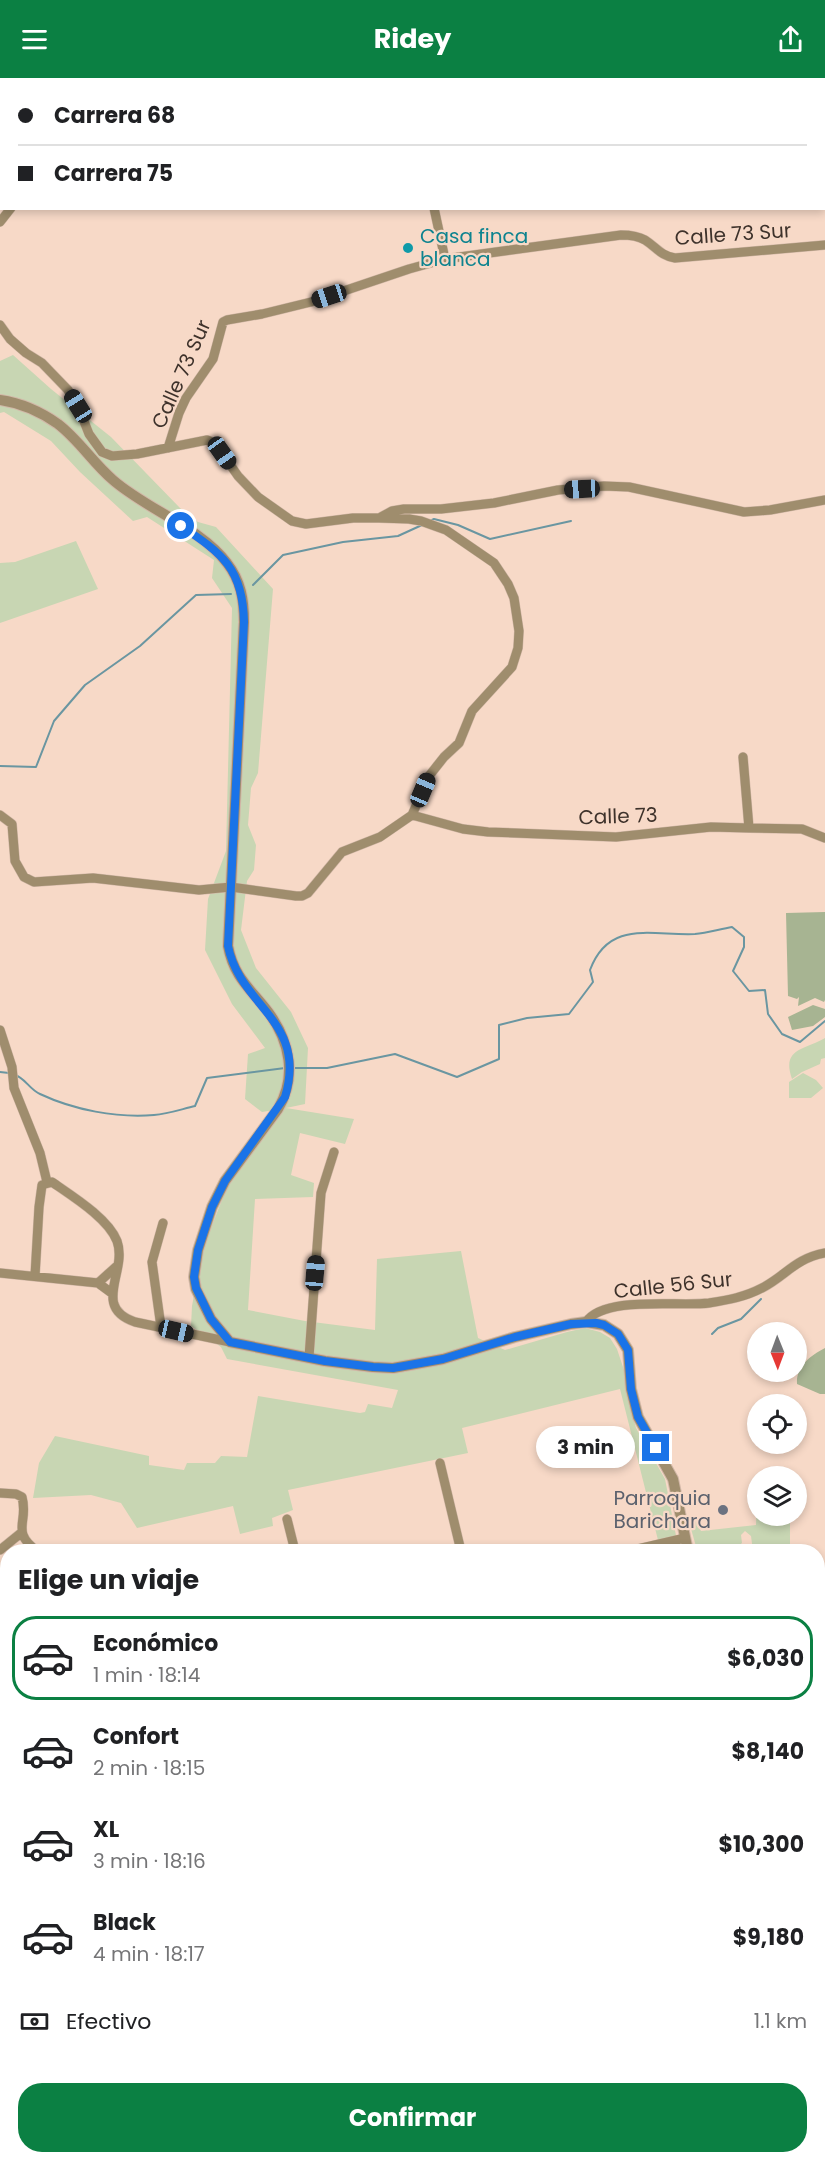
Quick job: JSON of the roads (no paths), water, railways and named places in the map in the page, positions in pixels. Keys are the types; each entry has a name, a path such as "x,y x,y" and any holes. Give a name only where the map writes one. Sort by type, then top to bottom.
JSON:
{"street":[{"path":"0,222 9,210"},
{"path":"434,210 445,259"},
{"name":"Calle 73 Sur","path":"168,448 186,398 213,359 222,322 311,302 445,259 621,235 644,240 661,254 675,258 825,245"},
{"name":"Calle 73 Sur","path":"0,325 10,339 42,363 68,390 78,406 89,434 102,452 112,456 137,454 207,440 222,453 238,476 258,497 299,524 379,518 421,521 457,537 494,563 514,598 518,618 518,648 512,667 472,711 459,743 429,776 412,815"},
{"path":"0,400 19,404 41,413 59,425 113,480 213,548 227,563 242,594 244,622 228,939 231,960 240,979 268,1013 285,1042 290,1075 285,1097 225,1181 212,1207 198,1250 194,1277 196,1288 211,1319 230,1342"},
{"path":"379,518 392,511 441,509 494,503 558,490 604,486 629,487 744,512 770,510 825,500"},
{"path":"743,757 749,828"},
{"path":"0,815 12,824 13,851 19,871 24,878 34,882 93,878 199,890 231,887 302,896 315,885 342,852 380,837 412,815"},
{"name":"Calle 73","path":"412,815 463,829 587,837 658,834 711,828 749,828 802,829 825,838"},
{"path":"0,1030 12,1066 14,1088 40,1153 47,1182"},
{"path":"309,1357 321,1193 334,1152"},
{"path":"0,1273 98,1284 113,1294 118,1265 118,1242 111,1231 83,1203 52,1182 42,1185 35,1276"},
{"path":"161,1327 152,1262 163,1223"},
{"name":"Calle 56 Sur","path":"113,1294 114,1308 120,1315 135,1322 309,1357 362,1366 393,1368 443,1359 515,1337 586,1322 589,1317 597,1313 623,1306 643,1303 706,1304 736,1299 763,1288 805,1257 825,1253"},
{"path":"98,1284 118,1265"},
{"path":"586,1322 612,1329 628,1350 631,1389 638,1417 673,1479 687,1544"},
{"path":"440,1463 459,1544"},
{"path":"0,1493 22,1497 24,1504 21,1533 28,1544"},
{"path":"287,1519 293,1544"},
{"path":"7,1544 21,1533"},
{"path":"660,1544 686,1538"}],"waterway":[{"path":"430,521 434,519 458,525 490,539 571,521"},
{"path":"253,585 283,555 343,542 398,536 422,525"},
{"path":"0,766 36,767 54,721 85,685 140,646 196,595 231,594"},
{"path":"293,1068 327,1068 395,1054 457,1077 499,1059 499,1025 527,1018 569,1014 593,982 590,970 598,954 608,943 634,934 695,934 732,927 744,937 744,947 733,971 749,991 765,990 768,1014 782,1034 800,1042 825,1021"},
{"path":"15,1075 36,1092 53,1100 96,1112 140,1116 164,1114 195,1106 207,1078 285,1068"},
{"path":"0,1072 9,1073"},
{"path":"712,1334 718,1328 741,1319 761,1299"}],"place":[{"name":"Casa finca blanca","path":"408,248"},
{"name":"Parroquia Barichara","path":"723,1510"}]}
